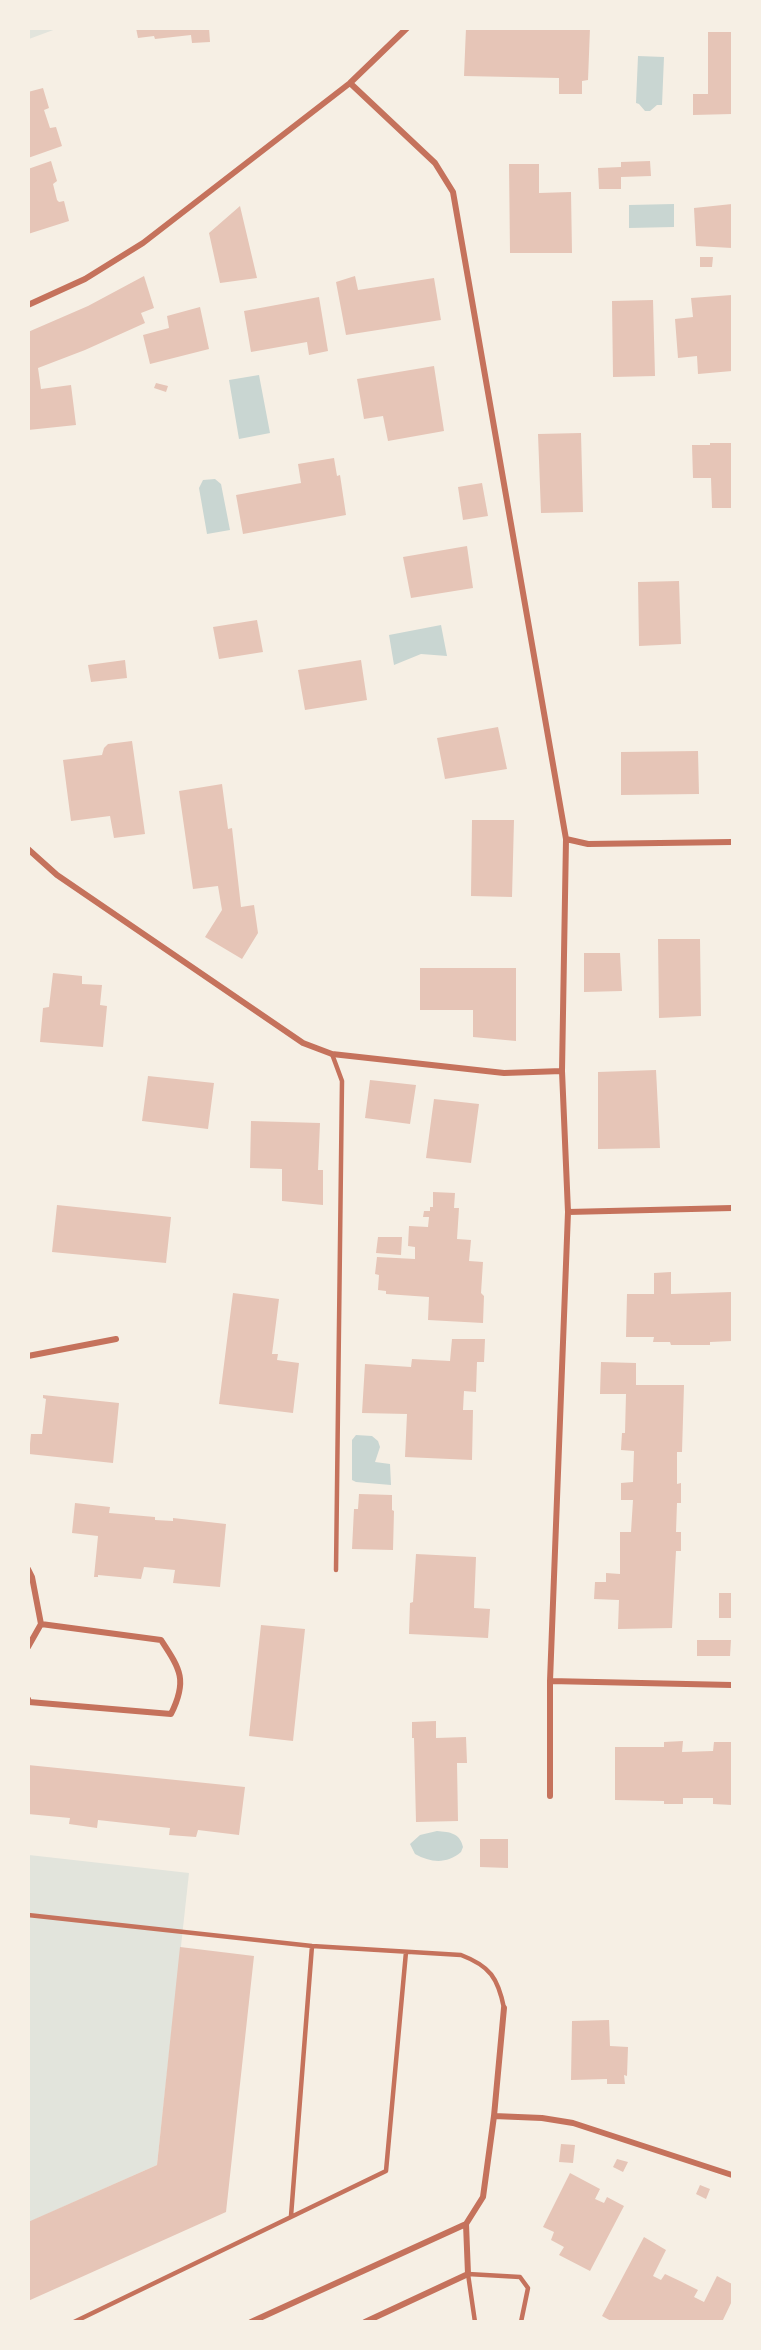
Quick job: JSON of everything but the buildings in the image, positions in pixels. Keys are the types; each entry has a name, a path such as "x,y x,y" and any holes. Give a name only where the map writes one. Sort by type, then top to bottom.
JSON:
{"street":[{"path":"28,305 85,279 143,243 350,83 407,28"},
{"path":"350,83 435,163 453,192 566,839 562,1071 568,1212 550,1681 550,1796"},
{"path":"566,839 588,844 732,843"},
{"path":"28,849 57,875 303,1043 332,1054 504,1073 562,1071"},
{"path":"568,1212 732,1208"},
{"path":"28,1356 116,1339"},
{"path":"28,1569 32,1577 41,1624 28,1647"},
{"path":"28,1699 29,1702 171,1714 180,1696 179,1669 161,1640 41,1624"},
{"path":"550,1681 732,1685"},
{"path":"365,2322 468,2274 466,2224 483,2196 494,2116 504,2008"},
{"path":"494,2116 542,2118 573,2123 732,2175"},
{"path":"251,2322 466,2224"}],"lane":[{"path":"332,1054 342,1081 336,1570"},
{"path":"28,1915 312,1946 461,1955 479,1962 491,1972 501,1991 504,2008"},
{"path":"291,2216 312,1946"},
{"path":"74,2322 386,2171 406,1952"},
{"path":"475,2322 468,2274 520,2277 528,2288 521,2322"}],"shaded area":[{"path":"29,28 56,28 56,29 29,39"},
{"path":"638,56 664,57 662,105 657,105 650,111 645,111 636,103"},
{"path":"674,204 674,227 629,228 629,205"},
{"path":"259,375 270,433 239,439 229,380"},
{"path":"215,479 221,484 230,530 207,534 199,488 203,480"},
{"path":"441,625 447,656 421,654 394,665 389,635"},
{"path":"356,1435 372,1436 378,1441 380,1447 375,1462 390,1464 391,1485 352,1480 352,1440"},
{"path":"437,1831 457,1836 462,1842 461,1852 450,1859 439,1861 415,1854 410,1844 420,1835"},
{"path":"29,1855 189,1873 157,2165 29,2222"}]}
